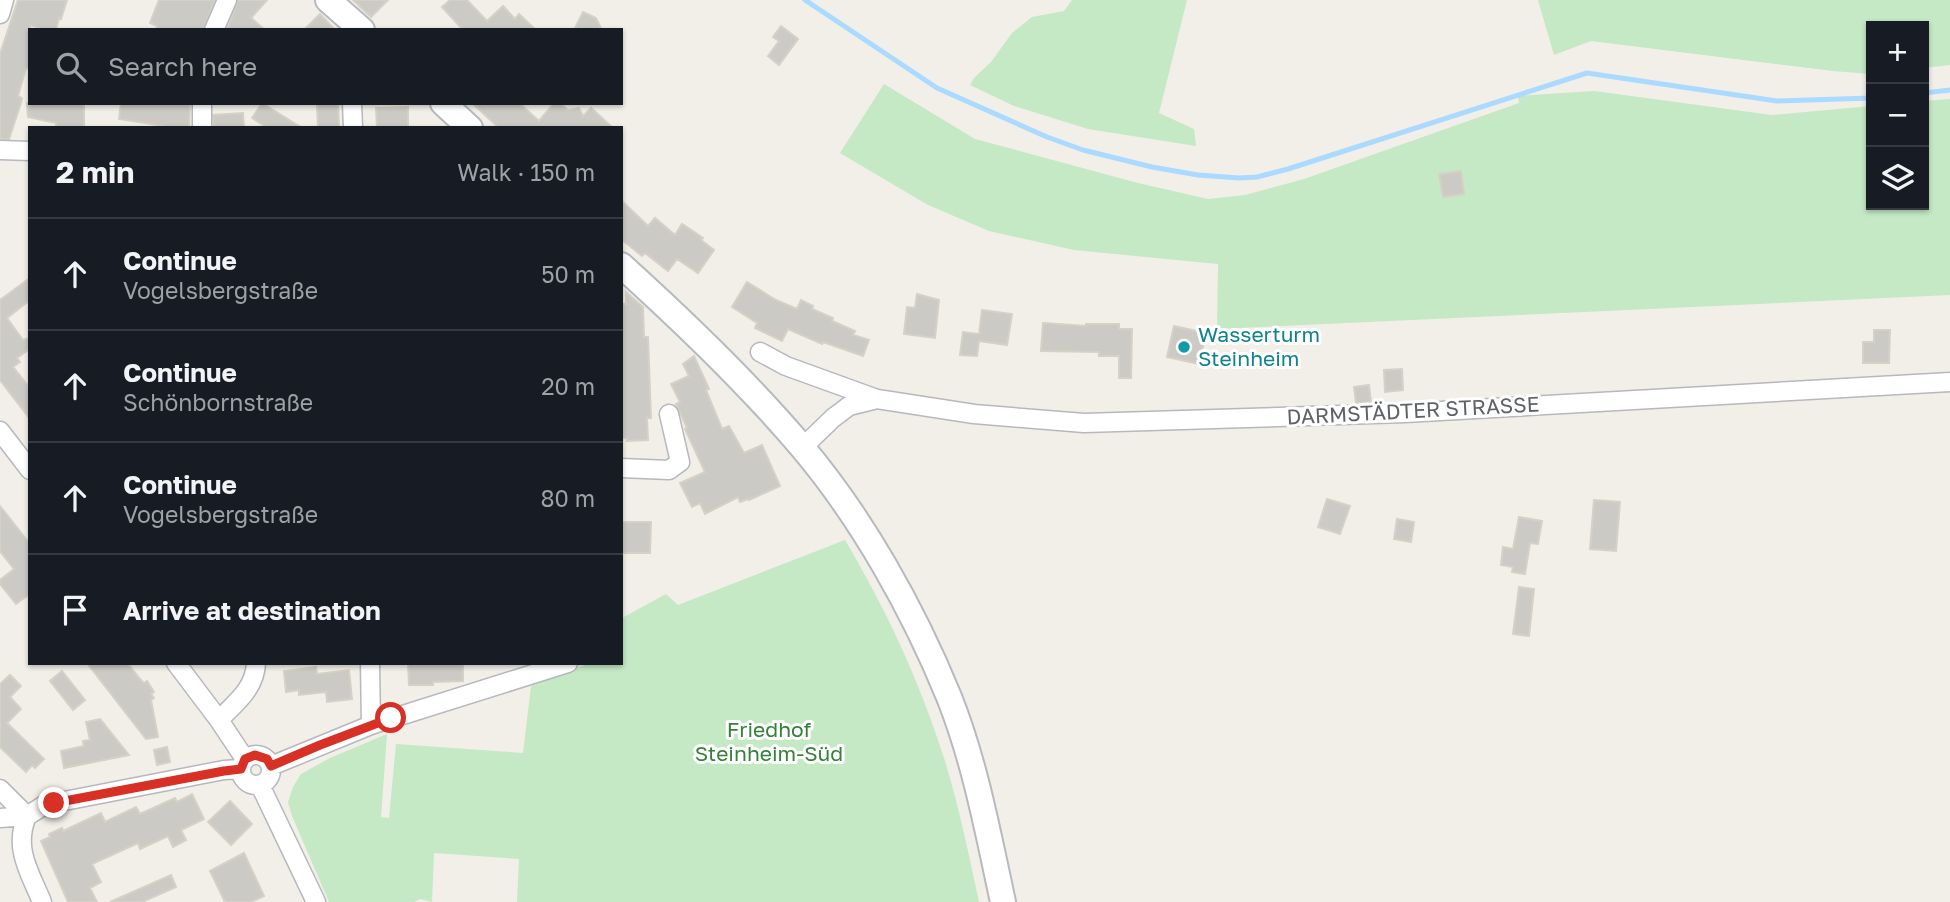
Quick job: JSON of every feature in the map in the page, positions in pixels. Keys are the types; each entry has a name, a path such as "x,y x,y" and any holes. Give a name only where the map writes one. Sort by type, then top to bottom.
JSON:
{"street":[{"path":"0,14 4,0"},
{"path":"215,28 227,0"},
{"path":"328,0 360,28"},
{"path":"202,105 202,126"},
{"path":"352,105 353,126"},
{"path":"445,105 468,126"},
{"path":"0,150 28,151"},
{"path":"623,267 728,366 802,448 828,480 874,549 933,659 964,739 1003,902"},
{"name":"DARMSTÄDTER STRASSE","path":"760,352 786,366 877,399 974,414 1084,423 1405,413 1950,382"},
{"name":"DARMSTÄDTER STRASSE","path":"802,448 832,418 849,406 877,399"},
{"path":"623,468 669,470 680,462 669,414"},
{"path":"0,431 28,467"},
{"path":"0,818 27,816 54,803 224,771 243,764 258,755 267,759 271,766 270,776 266,781 260,785 243,779 243,764 219,720 178,665"},
{"path":"219,720 245,694 251,685 256,665"},
{"path":"370,665 372,725"},
{"path":"271,766 372,725 562,665"},
{"path":"260,785 316,902"},
{"path":"0,789 27,816"},
{"path":"27,816 20,842 26,865 42,902"}],"green space":[{"path":"1072,0 1187,0 1159,113 1194,129 1196,146 1088,129 1014,106 970,85 1012,33 1032,17 1064,11"},
{"path":"1538,0 1950,0 1950,65 1929,67 1929,21 1866,21 1866,74 1591,41 1554,55"},
{"path":"884,84 975,139 1208,199 1245,195 1304,179 1519,103 1518,96 1594,91 1772,115 1866,106 1866,210 1929,210 1929,101 1950,99 1950,295 1217,329 1218,264 1074,250 989,231 928,205 840,153"},
{"name":"Friedhof Steinheim-Süd","path":"845,540 889,620 925,703 950,778 979,902 517,902 519,859 434,853 432,902 420,899 414,902 329,902 288,802 301,774 330,758 387,734 381,817 389,818 396,744 523,753 531,686 584,665 623,665 623,617 666,594 678,605"}],"building":[{"path":"18,0 67,0 56,28 30,25 28,28 28,68 18,96 22,98 21,103 9,139 0,139 0,54"},
{"path":"159,0 215,0 204,28 156,28 150,23"},
{"path":"238,0 267,0 251,18 263,28 228,28"},
{"path":"353,0 388,0 371,17"},
{"path":"450,0 467,0 487,21 503,6 515,19 519,14 534,28 461,28 442,7"},
{"path":"583,12 596,18 601,28 575,28"},
{"path":"320,14 333,28 306,28"},
{"path":"781,26 798,39 779,65 768,56 779,41 773,37"},
{"path":"27,103 84,105 84,126 56,126 56,123 28,117"},
{"path":"121,105 190,105 189,126 164,126 119,119"},
{"path":"261,105 265,105 299,126 265,126 252,118"},
{"path":"317,105 338,105 339,126 318,126"},
{"path":"474,105 521,105 539,121 552,105 562,105 568,110 579,108 583,116 591,108 611,126 497,126"},
{"path":"408,107 408,126 377,126 376,108"},
{"path":"243,113 244,126 214,126 213,115"},
{"path":"1461,171 1464,194 1443,197 1439,174"},
{"path":"623,202 648,226 655,218 675,235 682,224 703,238 701,240 714,250 698,273 677,259 668,271 645,253 642,256 623,241"},
{"path":"28,279 28,302 7,318 23,340 28,339 28,350 17,358 20,362 13,367 28,386 28,416 0,380 0,300"},
{"path":"747,282 797,309 801,300 813,306 812,309 833,318 832,321 855,331 853,335 869,340 863,356 823,342 822,344 788,329 782,341 755,328 757,323 732,307"},
{"path":"626,292 643,307 644,337 648,337 651,418 647,418 648,440 627,441 627,438 623,438 623,304 626,304"},
{"path":"917,294 939,300 935,338 904,334 907,307 915,308"},
{"path":"982,310 1012,314 1007,345 979,341 977,356 960,355 963,332 979,334"},
{"path":"1043,323 1086,326 1119,324 1119,329 1132,329 1131,378 1119,378 1119,356 1099,356 1099,352 1041,351"},
{"path":"1174,326 1206,333 1199,364 1167,357"},
{"path":"1874,330 1890,330 1889,363 1863,363 1863,342 1874,342"},
{"path":"694,356 709,389 706,390 722,429 729,426 744,453 762,445 780,486 749,500 740,502 738,497 705,514 700,503 692,507 680,483 705,472 685,429 687,428 676,404 680,402 671,384 689,376 683,364"},
{"path":"1402,369 1403,390 1385,392 1384,370"},
{"path":"1369,385 1371,402 1356,403 1354,387"},
{"path":"1327,499 1350,506 1340,534 1318,527"},
{"path":"1594,500 1620,502 1616,551 1590,549"},
{"path":"0,506 28,541 28,595 16,604 0,584 0,580 14,569 0,551"},
{"path":"1519,517 1542,521 1538,544 1530,543 1525,574 1512,572 1513,567 1501,565 1503,547 1513,549"},
{"path":"1397,519 1414,522 1411,542 1394,539"},
{"path":"623,522 651,522 650,553 623,553"},
{"path":"1519,587 1534,589 1529,636 1513,634"},
{"path":"89,665 129,665 144,683 147,681 154,692 151,694 154,698 151,700 158,737 146,739"},
{"path":"408,665 463,665 463,681 409,685"},
{"path":"316,667 317,674 349,670 352,699 327,702 326,692 299,695 299,690 286,692 284,671"},
{"path":"62,671 85,700 73,710 50,681"},
{"path":"10,675 21,686 10,697 21,709 7,723 44,759 35,768 32,765 26,772 0,747 0,684"},
{"path":"100,719 129,755 64,768 61,751 84,746 83,741 90,740 86,722"},
{"path":"167,747 170,762 157,765 154,750"},
{"path":"192,794 204,819 181,830 186,840 173,847 168,836 140,849 138,843 92,864 101,882 90,888 97,902 68,902 41,841 50,837 49,834 62,828 63,831 101,813 105,822 136,807 140,814 175,798 177,802"},
{"path":"230,801 252,824 231,845 208,822"},
{"path":"244,853 264,896 251,902 225,902 210,871"},
{"path":"171,875 176,887 142,902 110,902"}],"waterway":[{"path":"805,0 937,88 1047,137 1083,150 1198,175 1257,177 1288,169 1587,73 1777,101 1866,98"},
{"path":"1929,92 1950,90"}],"place":[{"name":"Wasserturm Steinheim","path":"1184,347"}],"route":[{"path":"54,803 241,769 249,756 262,756 271,766 391,718"}]}
